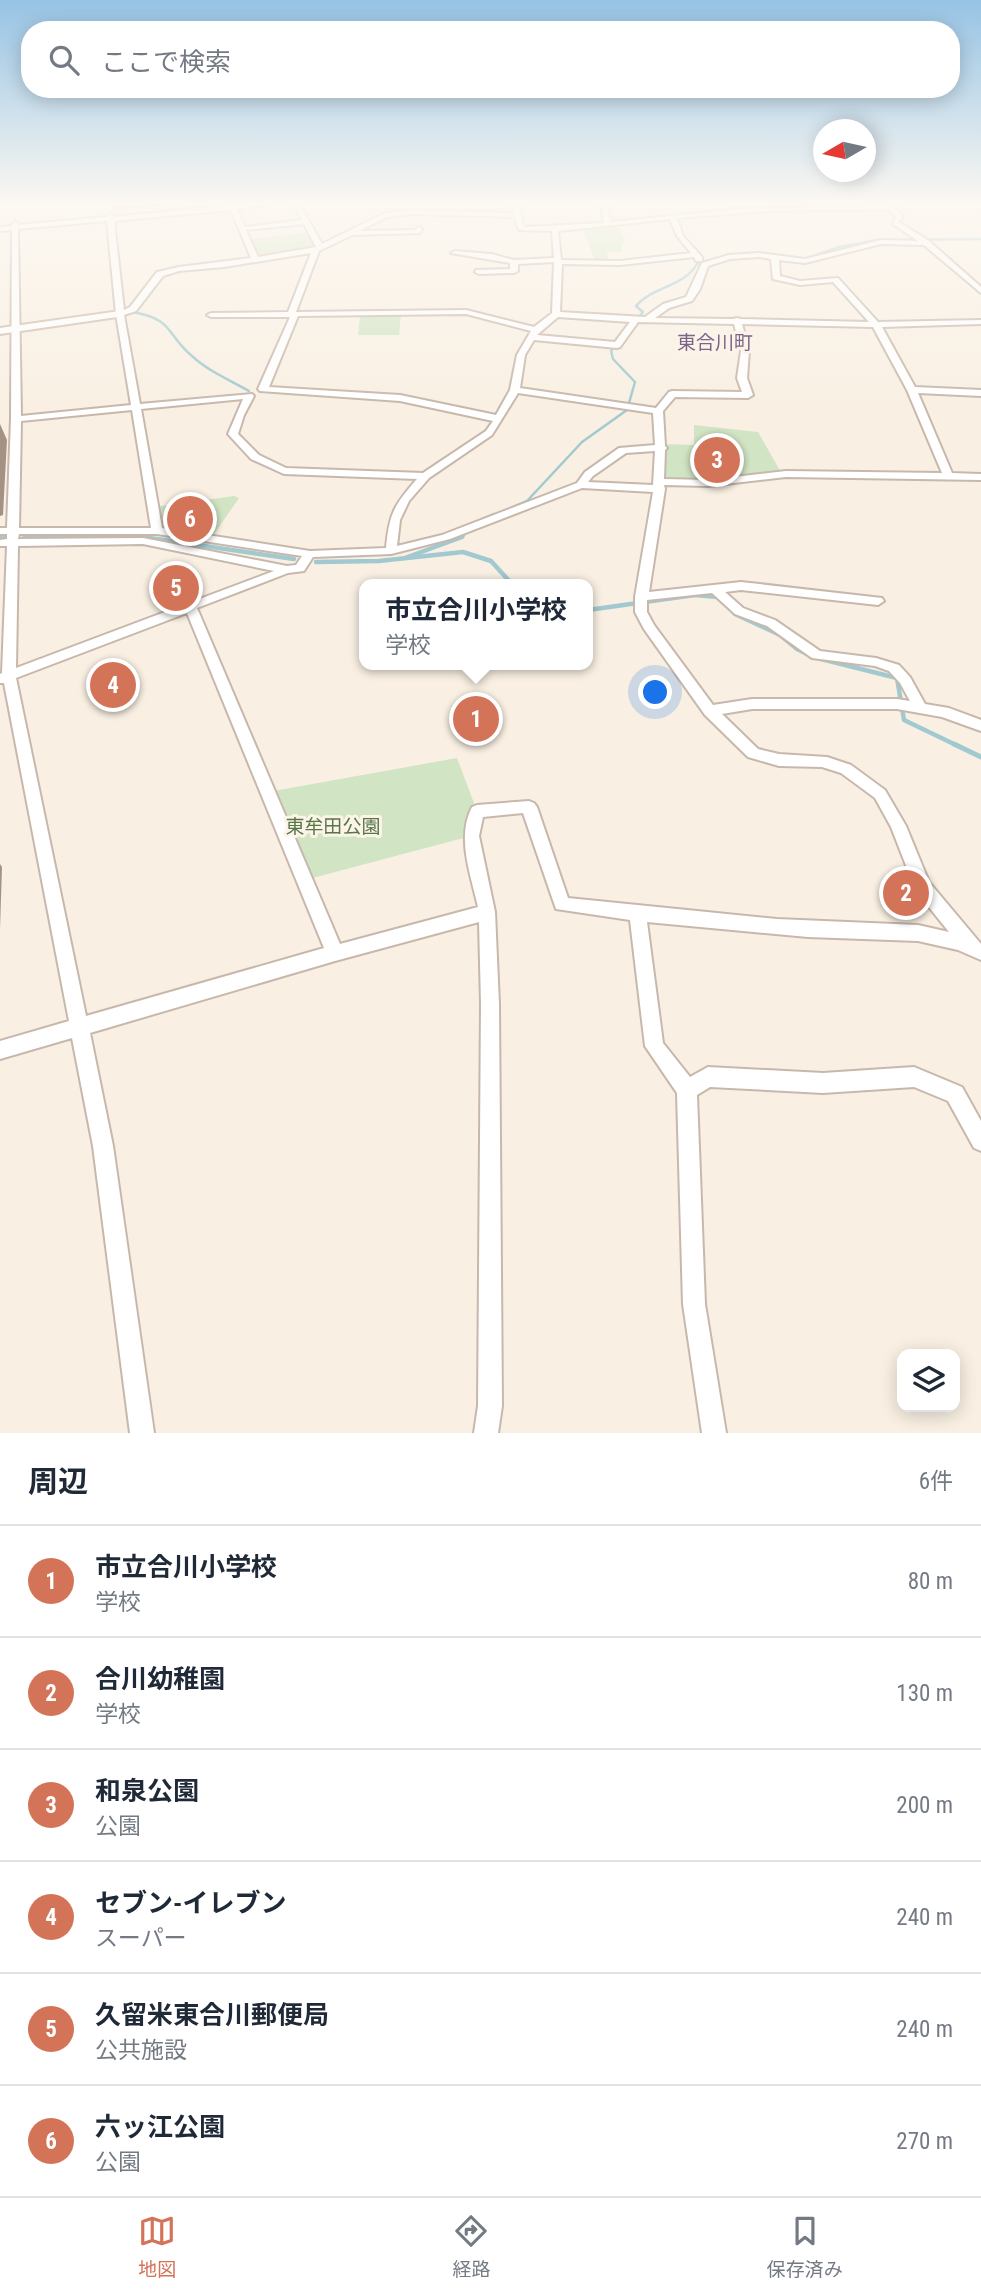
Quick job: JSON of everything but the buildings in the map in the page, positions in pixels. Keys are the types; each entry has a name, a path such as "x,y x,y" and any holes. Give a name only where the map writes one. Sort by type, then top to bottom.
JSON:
{"street":[{"path":"14,272 16,419 6,537 4,678 81,1026 103,1146 142,1433"},
{"path":"115,272 120,314 157,531"},
{"path":"0,331 120,314 133,309 160,274 168,272"},
{"path":"263,388 309,272"},
{"path":"479,272 512,272"},
{"path":"391,551 394,520 404,500 425,476 489,433 499,419 514,390 522,355 535,333 556,314 558,272"},
{"path":"648,319 666,306 689,299 702,272"},
{"path":"776,272 776,277 800,283 835,280 876,325 912,390 949,478"},
{"path":"959,272 981,291"},
{"path":"211,314 466,312 535,333 617,345 636,319"},
{"path":"556,314 636,319 876,325 981,322"},
{"path":"737,320 745,351 742,378 748,395 672,394 658,411 662,448 660,486 641,602 648,626 710,710 753,753 779,760 822,761 846,769 880,794 898,826 922,886 976,949"},
{"path":"16,419 250,396 263,388 400,398 499,419"},
{"path":"514,390 658,411"},
{"path":"912,390 981,393"},
{"path":"250,396 239,415 233,434 255,457 284,471 425,476"},
{"path":"581,485 589,474 623,450 662,448"},
{"path":"6,537 157,531 310,554 391,551 446,537 581,485 660,486 786,474 981,477"},
{"path":"6,537 144,541 286,570"},
{"path":"4,678 286,570 300,568 310,554"},
{"path":"641,602 714,588 741,586 878,601"},
{"path":"714,588 740,611 771,623 817,655 876,662 894,668 905,680 920,707"},
{"path":"191,608 335,953"},
{"path":"710,710 752,704 897,704 944,712 981,726"},
{"path":"486,1433 490,1406 492,1106 487,912 471,836 477,811 529,807 562,904 638,915 810,929 929,934 976,949"},
{"path":"0,1050 487,912"},
{"path":"638,915 654,1046 687,1090 694,1304 714,1433"},
{"path":"687,1090 708,1077 823,1083 914,1077 955,1094 981,1139"}],"green space":[{"path":"401,314 399,335 358,335 360,315"},
{"path":"694,425 758,432 782,474 708,483 661,482 662,444 694,445"},
{"path":"234,496 239,498 210,540 157,531 154,507"},
{"name":"東牟田公園","path":"457,758 477,811 471,836 305,880 268,792"}],"waterway":[{"path":"636,320 643,312 636,306 643,299 691,272"},
{"path":"132,312 162,323 198,361 249,391"},
{"path":"490,517 527,501 582,442 627,410 635,382 613,359 611,351 617,343"},
{"path":"482,520 494,515"},
{"path":"405,558 462,537 466,529"},
{"path":"0,538 10,538"},
{"path":"24,538 150,538 294,559"},
{"path":"316,562 379,561 463,552 491,561 507,579"},
{"path":"593,609 695,595 718,597"},
{"path":"732,610 735,614 780,635 797,649 813,657 897,678 904,720 958,746"},
{"path":"954,744 981,757"}],"place":[{"name":"和泉公園","path":"717,460"},
{"name":"六ッ江公園","path":"190,519"},
{"name":"久留米東合川郵便局","path":"176,588"},
{"name":"セブン-イレブン","path":"113,685"},
{"name":"市立合川小学校","path":"476,719"},
{"name":"合川幼稚園","path":"906,893"}],"district":[{"name":"東合川町","path":"715,342"}]}
